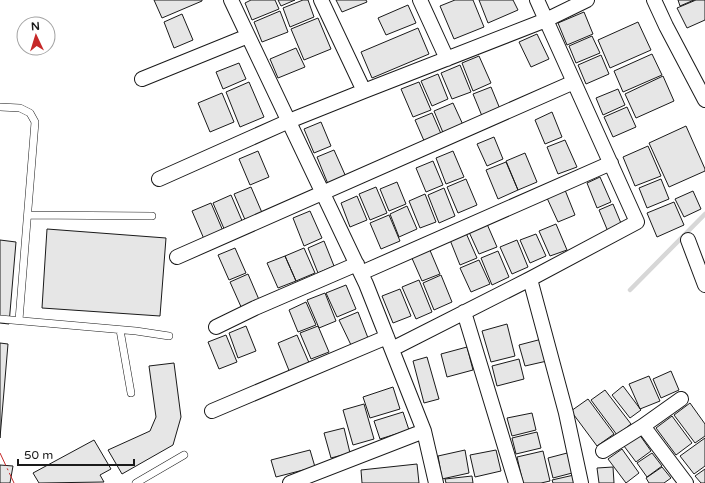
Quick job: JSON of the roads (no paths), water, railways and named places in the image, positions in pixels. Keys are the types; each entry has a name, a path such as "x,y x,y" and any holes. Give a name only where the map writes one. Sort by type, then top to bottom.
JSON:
{"street":[{"path":"231,0 366,284 424,431 436,483"},
{"path":"321,0 364,91"},
{"path":"420,0 447,59"},
{"path":"212,411 389,343 464,312 638,222 536,0"},
{"path":"159,179 289,121 546,20 587,0"},
{"path":"654,0 705,100"},
{"path":"142,79 248,36"},
{"path":"177,257 574,82"},
{"path":"216,327 255,308 359,269 611,163"},
{"path":"688,240 705,286"},
{"path":"530,279 566,413 581,483"},
{"path":"464,312 516,483"},
{"path":"603,451 643,426 681,398"},
{"path":"643,426 686,483"},
{"path":"290,483 312,479 424,431"}],"lane":[{"path":"0,107 20,108 30,113 35,122 19,320"},
{"path":"28,215 152,216"},
{"path":"0,319 169,336"},
{"path":"120,330 132,393"},
{"path":"136,483 184,455"}],"waterway":[{"path":"630,290 705,214"}]}
